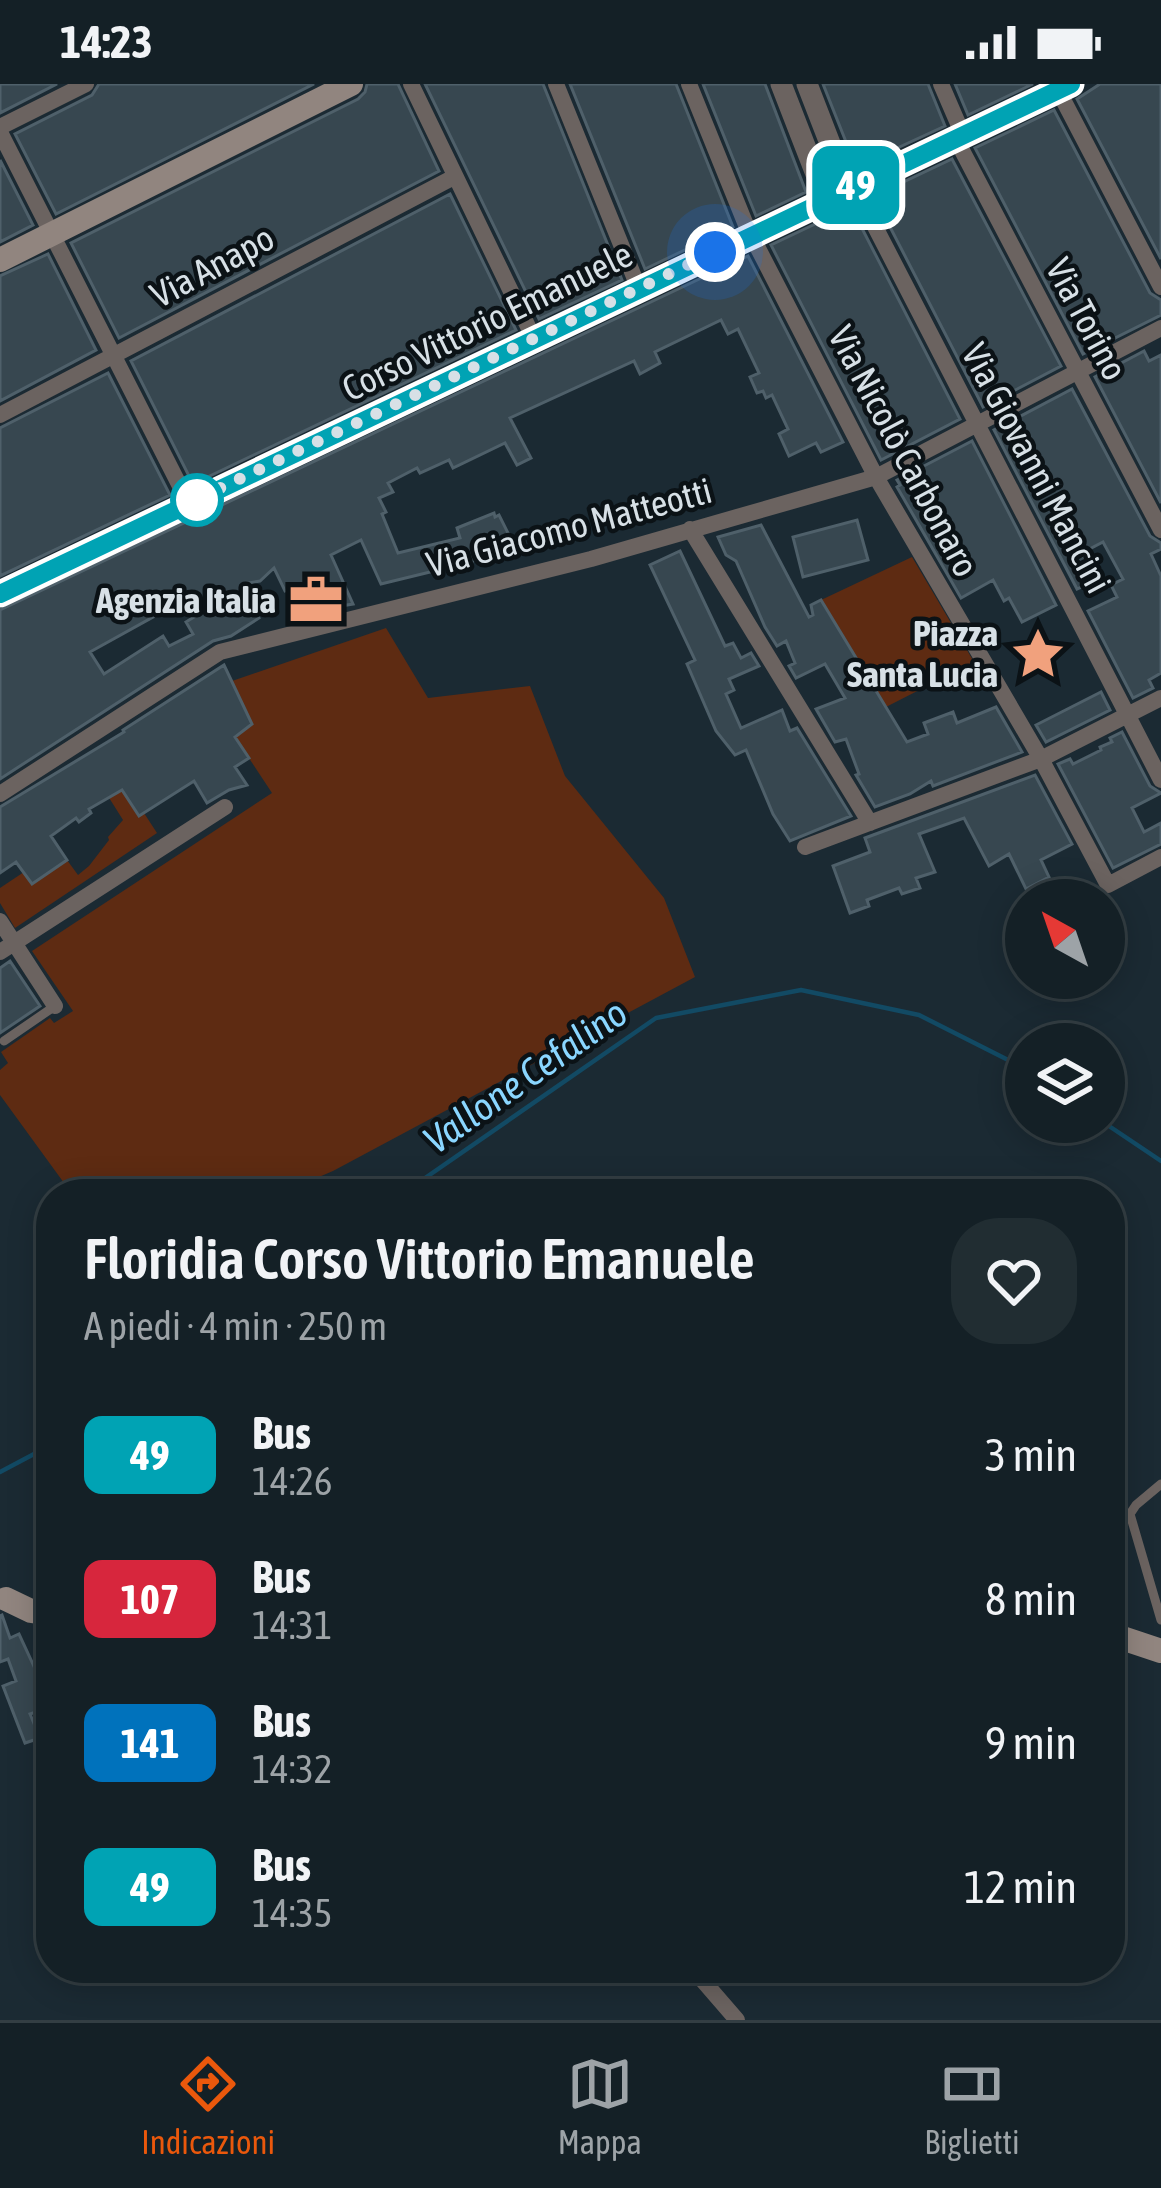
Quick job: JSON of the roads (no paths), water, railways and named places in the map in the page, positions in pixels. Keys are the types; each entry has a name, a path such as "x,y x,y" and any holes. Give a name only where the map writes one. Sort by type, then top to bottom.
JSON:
{"main road":[{"path":"0,260 351,84"},
{"name":"Corso Vittorio Emanuele","path":"0,594 1064,87"},
{"path":"2,1599 36,1611"},
{"path":"1125,1639 1161,1651"}],"street":[{"path":"86,84 0,129 189,503"},
{"path":"411,84 534,339"},
{"path":"556,84 639,289"},
{"name":"Via Nicolò Carbonaro","path":"689,84 746,225 875,477 1042,759 1108,885 1161,857"},
{"path":"781,84 843,192"},
{"path":"807,84 843,192"},
{"name":"Via Torino","path":"941,84 959,137 1161,530"},
{"path":"1064,87 1161,287"},
{"name":"Via Anapo","path":"0,415 454,177"},
{"name":"Via Giovanni Mancini","path":"843,192 977,424 1161,780"},
{"name":"Via Giacomo Matteotti","path":"0,794 220,652 591,559 875,477 1161,328"},
{"path":"691,530 870,823"},
{"path":"806,847 1042,759 1161,698"},
{"path":"7,948 226,807"},
{"path":"0,921 7,948 55,1006"},
{"path":"705,1983 737,2020"}],"lane":[{"path":"4,1041 55,1006"},
{"path":"1161,1484 1130,1514 1161,1620"}],"waterway":[{"name":"Vallone Cefalino","path":"424,1179 656,1018 801,990 919,1015 1005,1058"},
{"name":"Vallone Cefalino","path":"1125,1137 1161,1161"},
{"name":"Vallone Cefalino","path":"0,1472 36,1453"}],"place":[{"name":"Agenzia Italia","path":"316,600"},
{"name":"Piazza Santa Lucia","path":"1038,654"}]}
